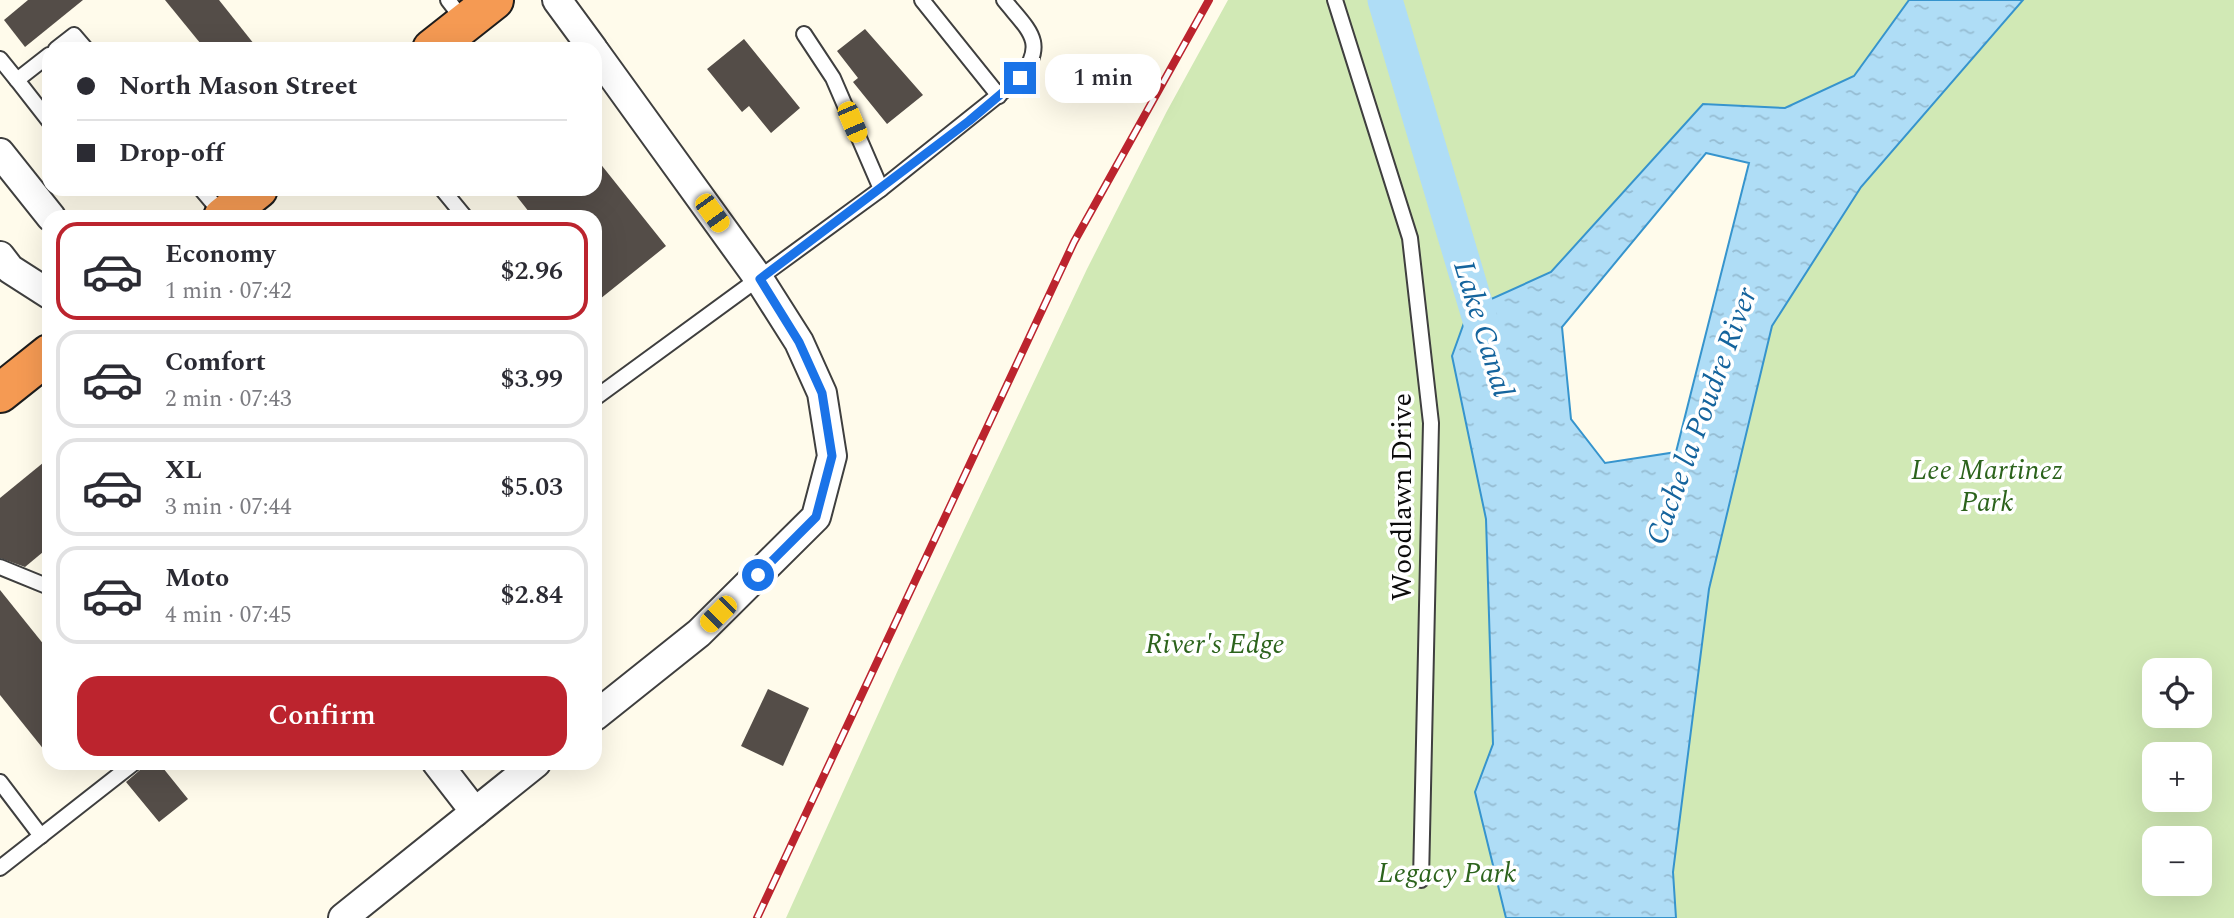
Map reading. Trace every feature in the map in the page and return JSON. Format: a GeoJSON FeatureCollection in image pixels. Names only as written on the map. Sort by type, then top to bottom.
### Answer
{"type":"FeatureCollection","features":[{"type":"Feature","properties":{"kind":"highway"},"geometry":{"type":"LineString","coordinates":[[438,42],[469,7]]}},
{"type":"Feature","properties":{"kind":"highway"},"geometry":{"type":"LineString","coordinates":[[232,210],[249,196]]}},
{"type":"Feature","properties":{"kind":"highway"},"geometry":{"type":"LineString","coordinates":[[0,393],[42,360]]}},
{"type":"Feature","properties":{"kind":"street"},"geometry":{"type":"LineString","coordinates":[[557,0],[587,42]]}},
{"type":"Feature","properties":{"kind":"street"},"geometry":{"type":"LineString","coordinates":[[602,63],[760,279],[799,342],[822,393],[832,456],[816,517],[699,633],[602,710]]}},
{"type":"Feature","properties":{"kind":"street"},"geometry":{"type":"LineString","coordinates":[[0,153],[45,210]]}},
{"type":"Feature","properties":{"kind":"street"},"geometry":{"type":"LineString","coordinates":[[0,256],[10,269],[42,290]]}},
{"type":"Feature","properties":{"kind":"street"},"geometry":{"type":"LineString","coordinates":[[442,770],[475,812]]}},
{"type":"Feature","properties":{"kind":"street"},"geometry":{"type":"LineString","coordinates":[[343,918],[527,770]]}},
{"type":"Feature","properties":{"kind":"lane"},"geometry":{"type":"LineString","coordinates":[[922,0],[999,96]]}},
{"type":"Feature","properties":{"kind":"lane"},"geometry":{"type":"LineString","coordinates":[[602,393],[881,189],[1020,78],[1035,53],[1033,36],[1004,0]]}},
{"type":"Feature","properties":{"kind":"lane","name":"Woodlawn Drive"},"geometry":{"type":"LineString","coordinates":[[1335,0],[1410,239],[1431,423],[1421,880]]}},
{"type":"Feature","properties":{"kind":"lane"},"geometry":{"type":"LineString","coordinates":[[804,34],[833,78],[881,189]]}},
{"type":"Feature","properties":{"kind":"lane"},"geometry":{"type":"LineString","coordinates":[[65,42],[74,35],[80,42]]}},
{"type":"Feature","properties":{"kind":"lane"},"geometry":{"type":"LineString","coordinates":[[0,59],[42,112]]}},
{"type":"Feature","properties":{"kind":"lane"},"geometry":{"type":"LineString","coordinates":[[17,80],[42,60]]}},
{"type":"Feature","properties":{"kind":"lane"},"geometry":{"type":"LineString","coordinates":[[206,196],[218,210]]}},
{"type":"Feature","properties":{"kind":"lane"},"geometry":{"type":"LineString","coordinates":[[448,196],[459,210]]}},
{"type":"Feature","properties":{"kind":"lane"},"geometry":{"type":"LineString","coordinates":[[0,567],[42,584]]}},
{"type":"Feature","properties":{"kind":"lane"},"geometry":{"type":"LineString","coordinates":[[0,868],[125,770]]}},
{"type":"Feature","properties":{"kind":"lane"},"geometry":{"type":"LineString","coordinates":[[0,782],[41,836]]}},
{"type":"Feature","properties":{"kind":"green space","name":"River's Edge"},"geometry":{"type":"Polygon","coordinates":[[[1228,0],[1909,0],[1854,76],[1785,108],[1703,104],[1551,272],[1469,309],[1452,357],[1486,519],[1493,744],[1475,792],[1506,918],[786,918],[898,670],[1087,269],[1167,111],[1228,0]]]}},
{"type":"Feature","properties":{"kind":"green space","name":"Lee Martinez Park"},"geometry":{"type":"Polygon","coordinates":[[[2023,0],[2234,0],[2234,918],[1676,918],[1673,872],[1709,589],[1772,326],[1861,187],[2023,0]]]}},
{"type":"Feature","properties":{"kind":"water","name":"Cache la Poudre River"},"geometry":{"type":"Polygon","coordinates":[[[1909,0],[2023,0],[1861,187],[1772,326],[1709,589],[1673,872],[1676,918],[1506,918],[1475,792],[1493,744],[1486,519],[1452,356],[1469,309],[1551,272],[1703,104],[1785,108],[1854,76],[1909,0]],[[1706,153],[1562,327],[1571,419],[1605,463],[1676,452],[1749,163],[1706,153]]]}},
{"type":"Feature","properties":{"kind":"building"},"geometry":{"type":"Polygon","coordinates":[[[28,0],[83,0],[25,47],[4,20],[28,0]]]}},
{"type":"Feature","properties":{"kind":"building"},"geometry":{"type":"Polygon","coordinates":[[[165,0],[219,0],[252,42],[199,42],[165,0]]]}},
{"type":"Feature","properties":{"kind":"building"},"geometry":{"type":"Polygon","coordinates":[[[865,29],[923,95],[887,124],[853,82],[858,78],[837,51],[865,29]]]}},
{"type":"Feature","properties":{"kind":"building"},"geometry":{"type":"Polygon","coordinates":[[[744,39],[800,108],[771,133],[749,106],[742,112],[707,69],[744,39]]]}},
{"type":"Feature","properties":{"kind":"building"},"geometry":{"type":"Polygon","coordinates":[[[602,166],[666,246],[602,297],[602,210],[528,210],[516,196],[602,196],[602,166]]]}},
{"type":"Feature","properties":{"kind":"building"},"geometry":{"type":"Polygon","coordinates":[[[42,464],[42,553],[25,567],[0,558],[0,498],[42,464]]]}},
{"type":"Feature","properties":{"kind":"building"},"geometry":{"type":"Polygon","coordinates":[[[0,590],[42,642],[42,747],[0,695],[0,590]]]}},
{"type":"Feature","properties":{"kind":"building"},"geometry":{"type":"Polygon","coordinates":[[[768,689],[809,708],[783,766],[741,746],[768,689]]]}},
{"type":"Feature","properties":{"kind":"building"},"geometry":{"type":"Polygon","coordinates":[[[140,770],[165,770],[188,799],[159,822],[126,782],[140,770]]]}},
{"type":"Feature","properties":{"kind":"waterway","name":"Lake Canal"},"geometry":{"type":"LineString","coordinates":[[1385,0],[1489,350]]}},
{"type":"Feature","properties":{"kind":"railway"},"geometry":{"type":"LineString","coordinates":[[757,918],[1074,242],[1209,0]]}},
{"type":"Feature","properties":{"kind":"route"},"geometry":{"type":"LineString","coordinates":[[758,575],[816,517],[832,456],[822,393],[799,342],[760,279],[969,121],[1020,78]]}},
{"type":"Feature","properties":{"kind":"park label","name":"Legacy Park"},"geometry":{"type":"Point","coordinates":[1447,873]}}]}
